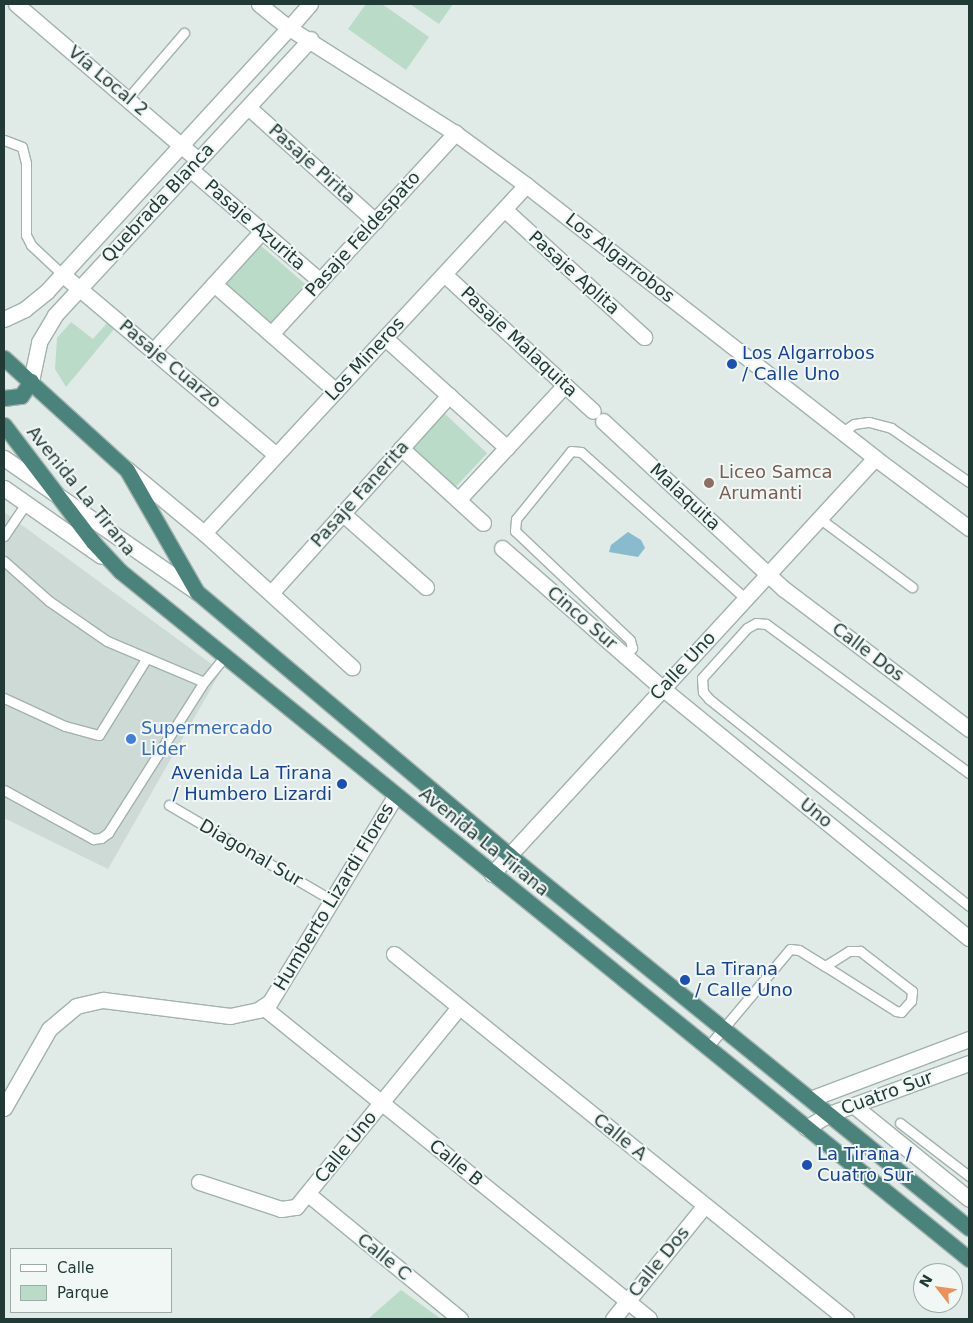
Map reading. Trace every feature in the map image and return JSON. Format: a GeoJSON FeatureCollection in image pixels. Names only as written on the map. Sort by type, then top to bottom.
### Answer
{"type":"FeatureCollection","features":[{"type":"Feature","properties":{"kind":"highway","name":"Avenida La Tirana"},"geometry":{"type":"LineString","coordinates":[[4,358],[128,470],[197,592],[509,855],[969,1228]]}},
{"type":"Feature","properties":{"kind":"highway"},"geometry":{"type":"LineString","coordinates":[[4,398],[21,396],[31,381]]}},
{"type":"Feature","properties":{"kind":"highway","name":"Avenida La Tirana"},"geometry":{"type":"LineString","coordinates":[[4,425],[93,542],[120,571],[969,1259]]}},
{"type":"Feature","properties":{"kind":"street","name":"Vía Local 2"},"geometry":{"type":"LineString","coordinates":[[16,4],[181,144],[194,164]]}},
{"type":"Feature","properties":{"kind":"street","name":"Los Algarrobos"},"geometry":{"type":"LineString","coordinates":[[259,4],[289,28],[311,39],[455,133],[526,185],[875,458],[969,528]]}},
{"type":"Feature","properties":{"kind":"street","name":"Quebrada Blanca"},"geometry":{"type":"LineString","coordinates":[[4,319],[37,301],[310,4]]}},
{"type":"Feature","properties":{"kind":"street","name":"Quebrada Blanca"},"geometry":{"type":"LineString","coordinates":[[31,381],[43,332],[79,288],[311,39]]}},
{"type":"Feature","properties":{"kind":"street","name":"Pasaje Pirita"},"geometry":{"type":"LineString","coordinates":[[248,107],[375,220]]}},
{"type":"Feature","properties":{"kind":"street","name":"Pasaje Feldespato"},"geometry":{"type":"LineString","coordinates":[[271,334],[455,133]]}},
{"type":"Feature","properties":{"kind":"street","name":"Pasaje Azurita"},"geometry":{"type":"LineString","coordinates":[[194,164],[262,230],[320,281]]}},
{"type":"Feature","properties":{"kind":"street","name":"Los Mineros"},"geometry":{"type":"LineString","coordinates":[[204,533],[526,185]]}},
{"type":"Feature","properties":{"kind":"street","name":"Pasaje Aplita"},"geometry":{"type":"LineString","coordinates":[[504,209],[644,337]]}},
{"type":"Feature","properties":{"kind":"street"},"geometry":{"type":"LineString","coordinates":[[154,350],[262,230]]}},
{"type":"Feature","properties":{"kind":"street","name":"Pasaje Cuarzo"},"geometry":{"type":"LineString","coordinates":[[62,274],[276,455]]}},
{"type":"Feature","properties":{"kind":"street","name":"Pasaje Malaquita"},"geometry":{"type":"LineString","coordinates":[[444,274],[598,416]]}},
{"type":"Feature","properties":{"kind":"street"},"geometry":{"type":"LineString","coordinates":[[214,284],[336,391]]}},
{"type":"Feature","properties":{"kind":"street"},"geometry":{"type":"LineString","coordinates":[[385,338],[507,448]]}},
{"type":"Feature","properties":{"kind":"street"},"geometry":{"type":"LineString","coordinates":[[458,500],[565,385]]}},
{"type":"Feature","properties":{"kind":"street","name":"Pasaje Fanerita"},"geometry":{"type":"LineString","coordinates":[[271,593],[449,395]]}},
{"type":"Feature","properties":{"kind":"street","name":"Malaquita"},"geometry":{"type":"LineString","coordinates":[[598,416],[768,573]]}},
{"type":"Feature","properties":{"kind":"street"},"geometry":{"type":"LineString","coordinates":[[401,448],[484,523]]}},
{"type":"Feature","properties":{"kind":"street"},"geometry":{"type":"LineString","coordinates":[[4,458],[197,592]]}},
{"type":"Feature","properties":{"kind":"street","name":"Calle Uno"},"geometry":{"type":"LineString","coordinates":[[492,874],[875,458]]}},
{"type":"Feature","properties":{"kind":"street","name":"Avenida La Tirana"},"geometry":{"type":"LineString","coordinates":[[128,470],[204,533],[352,667]]}},
{"type":"Feature","properties":{"kind":"street"},"geometry":{"type":"LineString","coordinates":[[4,488],[27,502],[120,571]]}},
{"type":"Feature","properties":{"kind":"street"},"geometry":{"type":"LineString","coordinates":[[342,513],[426,586]]}},
{"type":"Feature","properties":{"kind":"street","name":"Cinco Sur"},"geometry":{"type":"LineString","coordinates":[[502,548],[662,688]]}},
{"type":"Feature","properties":{"kind":"street","name":"Calle Dos"},"geometry":{"type":"LineString","coordinates":[[768,573],[969,729]]}},
{"type":"Feature","properties":{"kind":"street","name":"Uno"},"geometry":{"type":"LineString","coordinates":[[662,688],[969,938]]}},
{"type":"Feature","properties":{"kind":"street","name":"Humberto Lizardi Flores"},"geometry":{"type":"LineString","coordinates":[[4,1108],[49,1028],[76,1006],[103,1000],[230,1016],[262,1008],[282,986],[396,795]]}},
{"type":"Feature","properties":{"kind":"street","name":"Calle A"},"geometry":{"type":"LineString","coordinates":[[394,954],[846,1319]]}},
{"type":"Feature","properties":{"kind":"street","name":"Calle Uno"},"geometry":{"type":"LineString","coordinates":[[198,1182],[286,1210],[296,1208],[459,1007]]}},
{"type":"Feature","properties":{"kind":"street","name":"Calle B"},"geometry":{"type":"LineString","coordinates":[[262,1008],[649,1319]]}},
{"type":"Feature","properties":{"kind":"street","name":"Cuatro Sur"},"geometry":{"type":"LineString","coordinates":[[810,1099],[969,1038]]}},
{"type":"Feature","properties":{"kind":"street","name":"Cuatro Sur"},"geometry":{"type":"LineString","coordinates":[[806,1128],[829,1114],[969,1063]]}},
{"type":"Feature","properties":{"kind":"street"},"geometry":{"type":"LineString","coordinates":[[853,1105],[969,1199]]}},
{"type":"Feature","properties":{"kind":"street","name":"Calle C"},"geometry":{"type":"LineString","coordinates":[[308,1194],[460,1319]]}},
{"type":"Feature","properties":{"kind":"street","name":"Calle Dos"},"geometry":{"type":"LineString","coordinates":[[612,1319],[705,1205]]}},
{"type":"Feature","properties":{"kind":"lane"},"geometry":{"type":"LineString","coordinates":[[128,98],[184,32]]}},
{"type":"Feature","properties":{"kind":"lane"},"geometry":{"type":"LineString","coordinates":[[4,140],[22,147],[26,163],[26,235],[31,245],[62,274]]}},
{"type":"Feature","properties":{"kind":"lane"},"geometry":{"type":"LineString","coordinates":[[842,432],[854,424],[869,422],[891,428],[969,482]]}},
{"type":"Feature","properties":{"kind":"lane"},"geometry":{"type":"LineString","coordinates":[[625,656],[632,648],[630,640],[515,530],[516,519],[571,451],[582,452],[745,598]]}},
{"type":"Feature","properties":{"kind":"lane"},"geometry":{"type":"LineString","coordinates":[[4,536],[27,502]]}},
{"type":"Feature","properties":{"kind":"lane"},"geometry":{"type":"LineString","coordinates":[[819,518],[912,587]]}},
{"type":"Feature","properties":{"kind":"lane"},"geometry":{"type":"LineString","coordinates":[[4,561],[73,620],[107,641],[204,682]]}},
{"type":"Feature","properties":{"kind":"lane"},"geometry":{"type":"LineString","coordinates":[[969,773],[766,624],[756,623],[747,628],[702,678],[705,696],[969,906]]}},
{"type":"Feature","properties":{"kind":"lane"},"geometry":{"type":"LineString","coordinates":[[4,790],[93,839],[101,838],[108,834],[204,682],[225,656]]}},
{"type":"Feature","properties":{"kind":"lane"},"geometry":{"type":"LineString","coordinates":[[4,698],[65,726],[99,735],[146,659]]}},
{"type":"Feature","properties":{"kind":"lane","name":"Diagonal Sur"},"geometry":{"type":"LineString","coordinates":[[169,805],[333,901]]}},
{"type":"Feature","properties":{"kind":"lane"},"geometry":{"type":"LineString","coordinates":[[707,1048],[788,950],[799,950],[896,1012],[905,1009],[912,1001],[912,991],[860,951],[849,950],[825,966]]}},
{"type":"Feature","properties":{"kind":"lane"},"geometry":{"type":"LineString","coordinates":[[900,1123],[969,1176]]}},
{"type":"Feature","properties":{"kind":"shaded area"},"geometry":{"type":"Polygon","coordinates":[[[4,512],[221,671],[108,869],[4,818],[4,512]]]}},
{"type":"Feature","properties":{"kind":"green space"},"geometry":{"type":"Polygon","coordinates":[[[366,4],[382,4],[429,37],[406,70],[348,29],[366,4]]]}},
{"type":"Feature","properties":{"kind":"green space"},"geometry":{"type":"Polygon","coordinates":[[[410,4],[453,4],[439,24],[410,4]]]}},
{"type":"Feature","properties":{"kind":"green space"},"geometry":{"type":"Polygon","coordinates":[[[259,244],[305,284],[271,323],[225,283],[259,244]]]}},
{"type":"Feature","properties":{"kind":"green space"},"geometry":{"type":"Polygon","coordinates":[[[71,322],[93,339],[108,322],[115,328],[66,387],[55,369],[57,338],[71,322]]]}},
{"type":"Feature","properties":{"kind":"green space"},"geometry":{"type":"Polygon","coordinates":[[[444,413],[487,453],[455,488],[412,447],[444,413]]]}},
{"type":"Feature","properties":{"kind":"green space"},"geometry":{"type":"Polygon","coordinates":[[[401,1290],[441,1319],[368,1319],[401,1290]]]}},
{"type":"Feature","properties":{"kind":"water"},"geometry":{"type":"Polygon","coordinates":[[[628,532],[641,540],[645,548],[638,557],[609,552],[611,545],[628,532]]]}},
{"type":"Feature","properties":{"kind":"place","name":"Los Algarrobos / Calle Uno"},"geometry":{"type":"Point","coordinates":[732,364]}},
{"type":"Feature","properties":{"kind":"place","name":"Liceo Samca Arumanti"},"geometry":{"type":"Point","coordinates":[709,483]}},
{"type":"Feature","properties":{"kind":"place","name":"Supermercado Lider"},"geometry":{"type":"Point","coordinates":[131,739]}},
{"type":"Feature","properties":{"kind":"place","name":"Avenida La Tirana / Humbero Lizardi"},"geometry":{"type":"Point","coordinates":[342,784]}},
{"type":"Feature","properties":{"kind":"place","name":"La Tirana / Calle Uno"},"geometry":{"type":"Point","coordinates":[685,980]}},
{"type":"Feature","properties":{"kind":"place","name":"La Tirana / Cuatro Sur"},"geometry":{"type":"Point","coordinates":[807,1165]}}]}
